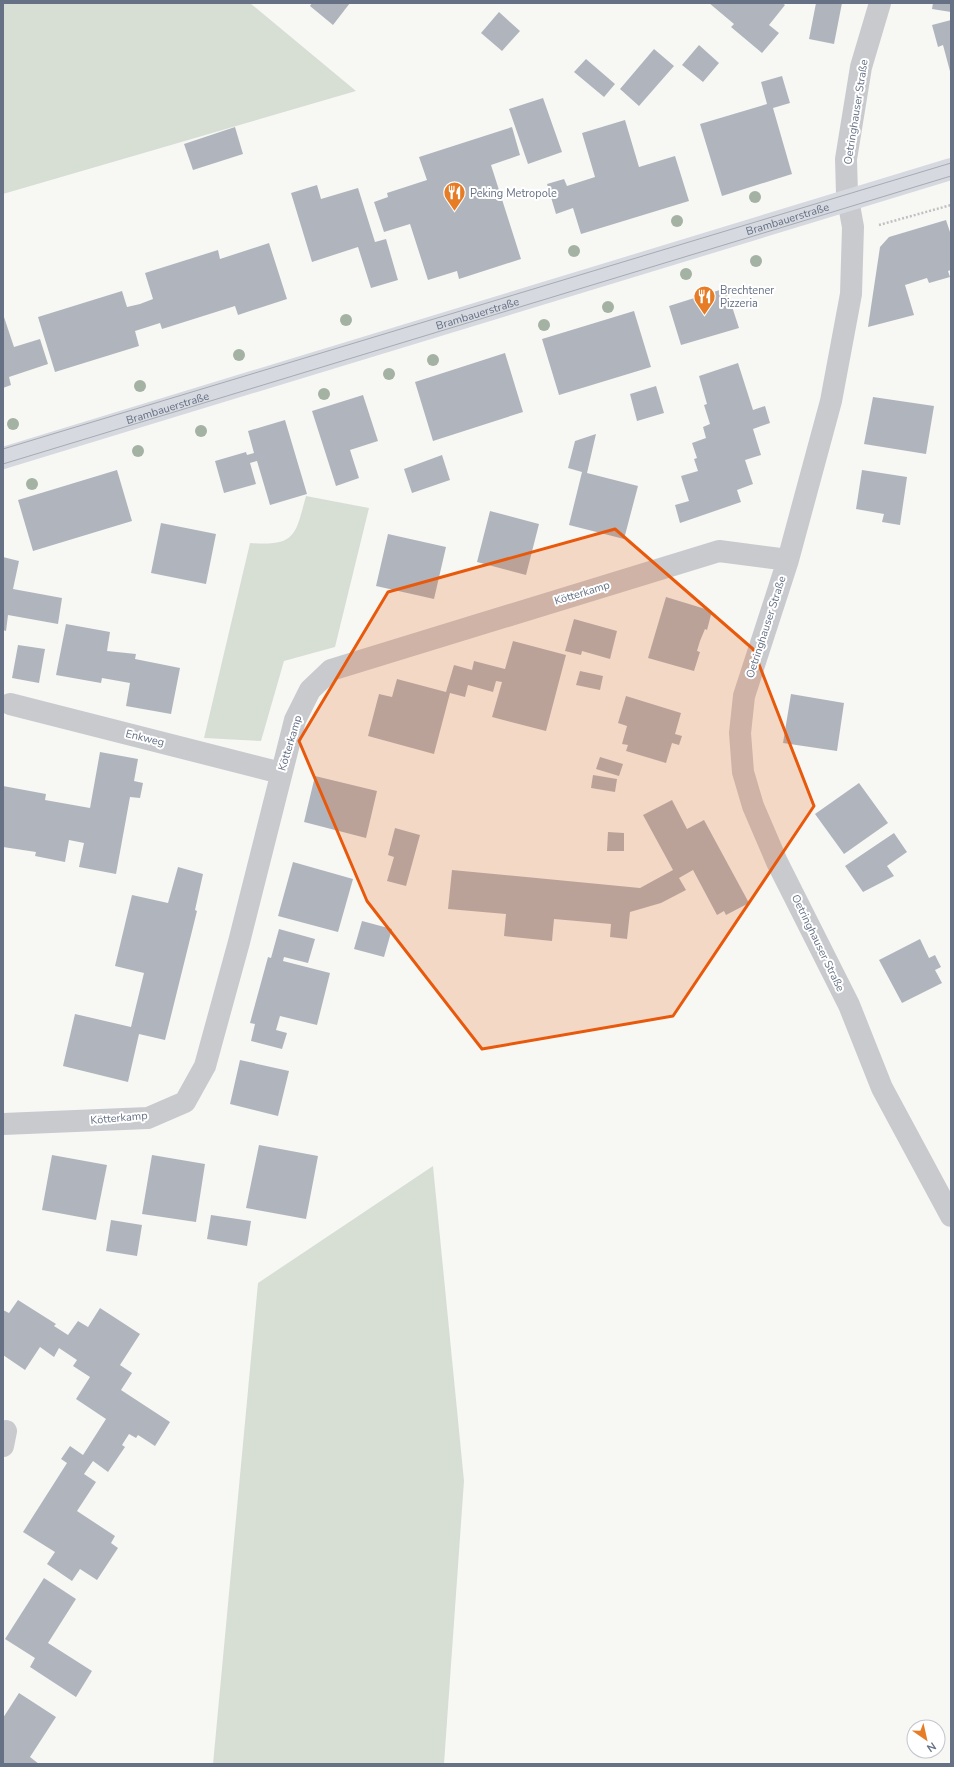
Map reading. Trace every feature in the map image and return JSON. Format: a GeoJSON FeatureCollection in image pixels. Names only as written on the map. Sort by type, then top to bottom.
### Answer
{"type":"FeatureCollection","features":[{"type":"Feature","properties":{"kind":"main road","name":"Brambauerstraße"},"geometry":{"type":"LineString","coordinates":[[3,458],[951,169]]}},
{"type":"Feature","properties":{"kind":"street","name":"Oetringhauser Straße"},"geometry":{"type":"LineString","coordinates":[[880,3],[861,67],[846,159],[849,201],[853,227],[850,294],[831,401],[788,560],[744,696],[740,733],[743,772],[753,806],[759,820],[781,869],[848,1005],[882,1088],[951,1216]]}},
{"type":"Feature","properties":{"kind":"street","name":"Kötterkamp"},"geometry":{"type":"LineString","coordinates":[[3,1124],[148,1118],[185,1102],[205,1066],[239,942],[295,720],[310,690],[331,670],[719,551],[788,560]]}},
{"type":"Feature","properties":{"kind":"street","name":"Enkweg"},"geometry":{"type":"LineString","coordinates":[[10,704],[281,773]]}},
{"type":"Feature","properties":{"kind":"highlighted area"},"geometry":{"type":"Polygon","coordinates":[[[615,529],[753,649],[814,806],[673,1016],[482,1049],[367,901],[299,741],[388,592],[615,529]]]}},
{"type":"Feature","properties":{"kind":"shaded area"},"geometry":{"type":"Polygon","coordinates":[[[3,3],[250,3],[356,91],[3,194],[3,3]]]}},
{"type":"Feature","properties":{"kind":"shaded area"},"geometry":{"type":"Polygon","coordinates":[[[306,496],[369,508],[335,647],[284,661],[261,741],[204,738],[250,543],[276,543],[291,536],[299,521],[306,496]]]}},
{"type":"Feature","properties":{"kind":"shaded area"},"geometry":{"type":"Polygon","coordinates":[[[433,1166],[464,1481],[444,1764],[213,1764],[258,1283],[433,1166]]]}},
{"type":"Feature","properties":{"kind":"building"},"geometry":{"type":"Polygon","coordinates":[[[312,3],[350,3],[333,25],[310,6],[312,3]]]}},
{"type":"Feature","properties":{"kind":"building"},"geometry":{"type":"Polygon","coordinates":[[[709,3],[782,3],[785,5],[769,25],[779,33],[762,53],[731,27],[734,24],[709,3]]]}},
{"type":"Feature","properties":{"kind":"building"},"geometry":{"type":"Polygon","coordinates":[[[816,3],[842,3],[834,44],[809,39],[816,3]]]}},
{"type":"Feature","properties":{"kind":"building"},"geometry":{"type":"Polygon","coordinates":[[[933,3],[951,3],[951,12],[932,9],[933,3]]]}},
{"type":"Feature","properties":{"kind":"building"},"geometry":{"type":"Polygon","coordinates":[[[499,12],[520,31],[502,51],[481,33],[499,12]]]}},
{"type":"Feature","properties":{"kind":"building"},"geometry":{"type":"Polygon","coordinates":[[[951,20],[951,75],[943,45],[938,47],[932,25],[951,20]]]}},
{"type":"Feature","properties":{"kind":"building"},"geometry":{"type":"Polygon","coordinates":[[[699,45],[719,63],[703,82],[682,65],[699,45]]]}},
{"type":"Feature","properties":{"kind":"building"},"geometry":{"type":"Polygon","coordinates":[[[654,49],[674,66],[639,106],[620,89],[654,49]]]}},
{"type":"Feature","properties":{"kind":"building"},"geometry":{"type":"Polygon","coordinates":[[[586,59],[615,84],[604,97],[574,72],[586,59]]]}},
{"type":"Feature","properties":{"kind":"building"},"geometry":{"type":"Polygon","coordinates":[[[782,76],[790,103],[773,108],[792,174],[722,196],[700,124],[767,104],[761,82],[782,76]]]}},
{"type":"Feature","properties":{"kind":"building"},"geometry":{"type":"Polygon","coordinates":[[[543,98],[562,152],[528,164],[509,109],[543,98]]]}},
{"type":"Feature","properties":{"kind":"building"},"geometry":{"type":"Polygon","coordinates":[[[625,120],[639,167],[675,156],[689,201],[581,234],[573,208],[556,214],[547,184],[564,179],[567,186],[595,177],[582,133],[625,120]]]}},
{"type":"Feature","properties":{"kind":"building"},"geometry":{"type":"Polygon","coordinates":[[[235,127],[243,154],[193,170],[184,144],[235,127]]]}},
{"type":"Feature","properties":{"kind":"building"},"geometry":{"type":"Polygon","coordinates":[[[512,127],[520,155],[491,165],[521,259],[459,279],[457,271],[428,280],[410,224],[384,232],[374,202],[388,197],[387,193],[427,180],[419,157],[512,127]]]}},
{"type":"Feature","properties":{"kind":"building"},"geometry":{"type":"Polygon","coordinates":[[[317,185],[321,199],[358,188],[375,242],[386,239],[398,280],[371,288],[358,247],[312,262],[291,193],[317,185]]]}},
{"type":"Feature","properties":{"kind":"building"},"geometry":{"type":"Polygon","coordinates":[[[946,220],[951,235],[951,270],[948,271],[950,277],[929,283],[927,278],[905,285],[914,315],[868,327],[880,247],[889,237],[946,220]]]}},
{"type":"Feature","properties":{"kind":"building"},"geometry":{"type":"Polygon","coordinates":[[[269,243],[287,299],[238,315],[235,306],[162,329],[160,323],[135,331],[139,346],[55,372],[38,317],[122,291],[127,307],[140,304],[153,299],[145,273],[218,250],[220,259],[269,243]]]}},
{"type":"Feature","properties":{"kind":"building"},"geometry":{"type":"Polygon","coordinates":[[[726,288],[739,328],[681,345],[669,306],[726,288]]]}},
{"type":"Feature","properties":{"kind":"building"},"geometry":{"type":"Polygon","coordinates":[[[634,311],[651,367],[559,395],[542,339],[634,311]]]}},
{"type":"Feature","properties":{"kind":"building"},"geometry":{"type":"Polygon","coordinates":[[[3,314],[14,347],[40,339],[48,364],[9,377],[11,385],[3,388],[3,314]]]}},
{"type":"Feature","properties":{"kind":"building"},"geometry":{"type":"Polygon","coordinates":[[[505,353],[523,412],[433,441],[415,382],[505,353]]]}},
{"type":"Feature","properties":{"kind":"building"},"geometry":{"type":"Polygon","coordinates":[[[738,363],[753,410],[765,406],[770,423],[753,429],[761,455],[745,460],[753,484],[737,490],[741,502],[680,523],[675,505],[689,501],[681,476],[698,471],[694,459],[697,458],[692,443],[706,438],[703,427],[710,424],[704,405],[707,404],[699,376],[738,363]]]}},
{"type":"Feature","properties":{"kind":"building"},"geometry":{"type":"Polygon","coordinates":[[[656,386],[664,413],[637,421],[630,394],[656,386]]]}},
{"type":"Feature","properties":{"kind":"building"},"geometry":{"type":"Polygon","coordinates":[[[363,395],[378,441],[350,450],[359,478],[336,486],[312,411],[363,395]]]}},
{"type":"Feature","properties":{"kind":"building"},"geometry":{"type":"Polygon","coordinates":[[[873,397],[934,406],[926,454],[864,444],[873,397]]]}},
{"type":"Feature","properties":{"kind":"building"},"geometry":{"type":"Polygon","coordinates":[[[285,420],[307,494],[270,505],[257,461],[250,463],[256,484],[224,493],[215,461],[246,452],[247,455],[254,453],[248,431],[285,420]]]}},
{"type":"Feature","properties":{"kind":"building"},"geometry":{"type":"Polygon","coordinates":[[[596,434],[587,473],[638,486],[624,539],[569,525],[582,472],[568,468],[575,441],[596,434]]]}},
{"type":"Feature","properties":{"kind":"building"},"geometry":{"type":"Polygon","coordinates":[[[442,455],[450,480],[412,493],[404,469],[442,455]]]}},
{"type":"Feature","properties":{"kind":"building"},"geometry":{"type":"Polygon","coordinates":[[[117,470],[132,521],[33,551],[18,500],[117,470]]]}},
{"type":"Feature","properties":{"kind":"building"},"geometry":{"type":"Polygon","coordinates":[[[862,470],[907,477],[900,525],[882,522],[884,514],[856,509],[862,470]]]}},
{"type":"Feature","properties":{"kind":"building"},"geometry":{"type":"Polygon","coordinates":[[[490,511],[539,524],[526,575],[477,562],[490,511]]]}},
{"type":"Feature","properties":{"kind":"building"},"geometry":{"type":"Polygon","coordinates":[[[161,523],[216,534],[206,584],[151,573],[161,523]]]}},
{"type":"Feature","properties":{"kind":"building"},"geometry":{"type":"Polygon","coordinates":[[[388,534],[446,547],[434,599],[376,586],[388,534]]]}},
{"type":"Feature","properties":{"kind":"building"},"geometry":{"type":"Polygon","coordinates":[[[3,557],[19,561],[13,589],[62,598],[58,624],[8,615],[6,631],[3,630],[3,557]]]}},
{"type":"Feature","properties":{"kind":"building"},"geometry":{"type":"Polygon","coordinates":[[[666,597],[712,611],[707,630],[705,629],[697,651],[700,652],[694,671],[648,658],[666,597]]]}},
{"type":"Feature","properties":{"kind":"building"},"geometry":{"type":"Polygon","coordinates":[[[574,619],[617,631],[610,659],[582,651],[581,655],[565,651],[574,619]]]}},
{"type":"Feature","properties":{"kind":"building"},"geometry":{"type":"Polygon","coordinates":[[[66,624],[110,632],[107,651],[136,654],[135,659],[180,668],[171,714],[126,706],[130,683],[102,678],[101,683],[56,675],[66,624]]]}},
{"type":"Feature","properties":{"kind":"building"},"geometry":{"type":"Polygon","coordinates":[[[513,641],[566,655],[546,731],[492,717],[502,682],[496,681],[493,692],[468,685],[465,697],[450,693],[434,754],[368,736],[379,694],[392,697],[397,679],[446,692],[454,665],[472,670],[474,661],[505,669],[513,641]]]}},
{"type":"Feature","properties":{"kind":"building"},"geometry":{"type":"Polygon","coordinates":[[[18,645],[45,649],[39,683],[12,678],[18,645]]]}},
{"type":"Feature","properties":{"kind":"building"},"geometry":{"type":"Polygon","coordinates":[[[580,671],[603,676],[600,690],[576,685],[580,671]]]}},
{"type":"Feature","properties":{"kind":"building"},"geometry":{"type":"Polygon","coordinates":[[[791,694],[844,703],[837,751],[783,743],[791,694]]]}},
{"type":"Feature","properties":{"kind":"building"},"geometry":{"type":"Polygon","coordinates":[[[626,696],[681,713],[675,734],[682,736],[679,745],[672,743],[666,763],[626,751],[628,745],[622,744],[627,726],[618,723],[626,696]]]}},
{"type":"Feature","properties":{"kind":"building"},"geometry":{"type":"Polygon","coordinates":[[[100,752],[138,759],[134,781],[143,783],[140,798],[130,797],[116,874],[79,867],[84,843],[69,840],[65,862],[35,856],[36,852],[3,847],[3,786],[46,794],[45,800],[90,808],[100,752]]]}},
{"type":"Feature","properties":{"kind":"building"},"geometry":{"type":"Polygon","coordinates":[[[600,757],[623,764],[619,776],[596,769],[600,757]]]}},
{"type":"Feature","properties":{"kind":"building"},"geometry":{"type":"Polygon","coordinates":[[[593,775],[617,779],[615,792],[591,788],[593,775]]]}},
{"type":"Feature","properties":{"kind":"building"},"geometry":{"type":"Polygon","coordinates":[[[315,776],[377,791],[366,838],[304,822],[315,776]]]}},
{"type":"Feature","properties":{"kind":"building"},"geometry":{"type":"Polygon","coordinates":[[[859,783],[888,823],[844,854],[815,814],[859,783]]]}},
{"type":"Feature","properties":{"kind":"building"},"geometry":{"type":"Polygon","coordinates":[[[672,800],[687,829],[704,820],[749,903],[726,915],[724,911],[717,915],[693,870],[679,878],[686,890],[661,903],[630,912],[627,939],[610,937],[611,924],[554,919],[552,941],[504,936],[506,914],[448,909],[452,870],[640,888],[673,870],[643,815],[672,800]]]}},
{"type":"Feature","properties":{"kind":"building"},"geometry":{"type":"Polygon","coordinates":[[[395,828],[420,835],[406,886],[387,881],[394,857],[388,855],[395,828]]]}},
{"type":"Feature","properties":{"kind":"building"},"geometry":{"type":"Polygon","coordinates":[[[608,832],[624,833],[624,851],[607,851],[608,832]]]}},
{"type":"Feature","properties":{"kind":"building"},"geometry":{"type":"Polygon","coordinates":[[[894,833],[907,852],[887,866],[894,876],[863,892],[845,866],[894,833]]]}},
{"type":"Feature","properties":{"kind":"building"},"geometry":{"type":"Polygon","coordinates":[[[293,862],[353,879],[338,932],[278,916],[293,862]]]}},
{"type":"Feature","properties":{"kind":"building"},"geometry":{"type":"Polygon","coordinates":[[[178,867],[203,874],[195,910],[197,911],[165,1040],[139,1034],[128,1082],[63,1066],[75,1014],[131,1027],[144,973],[115,966],[132,895],[168,903],[178,867]]]}},
{"type":"Feature","properties":{"kind":"building"},"geometry":{"type":"Polygon","coordinates":[[[362,921],[392,929],[384,957],[354,949],[362,921]]]}},
{"type":"Feature","properties":{"kind":"building"},"geometry":{"type":"Polygon","coordinates":[[[279,929],[315,939],[308,963],[284,957],[283,961],[330,973],[317,1025],[280,1016],[276,1030],[287,1033],[282,1049],[251,1041],[255,1024],[250,1023],[268,957],[271,958],[279,929]]]}},
{"type":"Feature","properties":{"kind":"building"},"geometry":{"type":"Polygon","coordinates":[[[920,939],[929,958],[935,955],[941,967],[935,970],[942,983],[902,1003],[879,960],[920,939]]]}},
{"type":"Feature","properties":{"kind":"building"},"geometry":{"type":"Polygon","coordinates":[[[240,1060],[289,1071],[278,1116],[230,1104],[240,1060]]]}},
{"type":"Feature","properties":{"kind":"building"},"geometry":{"type":"Polygon","coordinates":[[[259,1145],[318,1156],[306,1219],[246,1208],[259,1145]]]}},
{"type":"Feature","properties":{"kind":"building"},"geometry":{"type":"Polygon","coordinates":[[[52,1155],[107,1165],[96,1220],[42,1210],[52,1155]]]}},
{"type":"Feature","properties":{"kind":"building"},"geometry":{"type":"Polygon","coordinates":[[[152,1155],[205,1164],[196,1222],[142,1214],[152,1155]]]}},
{"type":"Feature","properties":{"kind":"building"},"geometry":{"type":"Polygon","coordinates":[[[211,1215],[251,1221],[247,1246],[207,1239],[211,1215]]]}},
{"type":"Feature","properties":{"kind":"building"},"geometry":{"type":"Polygon","coordinates":[[[111,1220],[142,1225],[137,1256],[106,1251],[111,1220]]]}},
{"type":"Feature","properties":{"kind":"building"},"geometry":{"type":"Polygon","coordinates":[[[18,1300],[56,1324],[54,1326],[68,1335],[78,1321],[88,1327],[100,1308],[140,1334],[120,1365],[132,1373],[121,1390],[170,1422],[155,1446],[138,1435],[136,1438],[129,1434],[122,1445],[125,1447],[108,1472],[93,1461],[84,1474],[96,1482],[77,1511],[115,1536],[111,1543],[118,1548],[97,1580],[80,1569],[72,1581],[47,1564],[55,1552],[23,1532],[67,1463],[61,1459],[70,1446],[83,1455],[106,1419],[76,1399],[90,1377],[73,1366],[77,1360],[59,1348],[54,1357],[40,1347],[25,1370],[3,1355],[3,1310],[9,1313],[18,1300]]]}},
{"type":"Feature","properties":{"kind":"building"},"geometry":{"type":"Polygon","coordinates":[[[44,1578],[76,1599],[48,1643],[92,1671],[76,1697],[30,1667],[35,1658],[5,1639],[44,1578]]]}},
{"type":"Feature","properties":{"kind":"building"},"geometry":{"type":"Polygon","coordinates":[[[19,1693],[56,1717],[30,1757],[39,1764],[3,1764],[3,1718],[19,1693]]]}},
{"type":"Feature","properties":{"kind":"tram line"},"geometry":{"type":"LineString","coordinates":[[3,449],[951,163]]}},
{"type":"Feature","properties":{"kind":"tram line"},"geometry":{"type":"LineString","coordinates":[[3,464],[951,176]]}},
{"type":"Feature","properties":{"kind":"place","name":"Peking Metropole"},"geometry":{"type":"Point","coordinates":[454,212]}},
{"type":"Feature","properties":{"kind":"place","name":"Brechtener Pizzeria"},"geometry":{"type":"Point","coordinates":[704,316]}}]}
